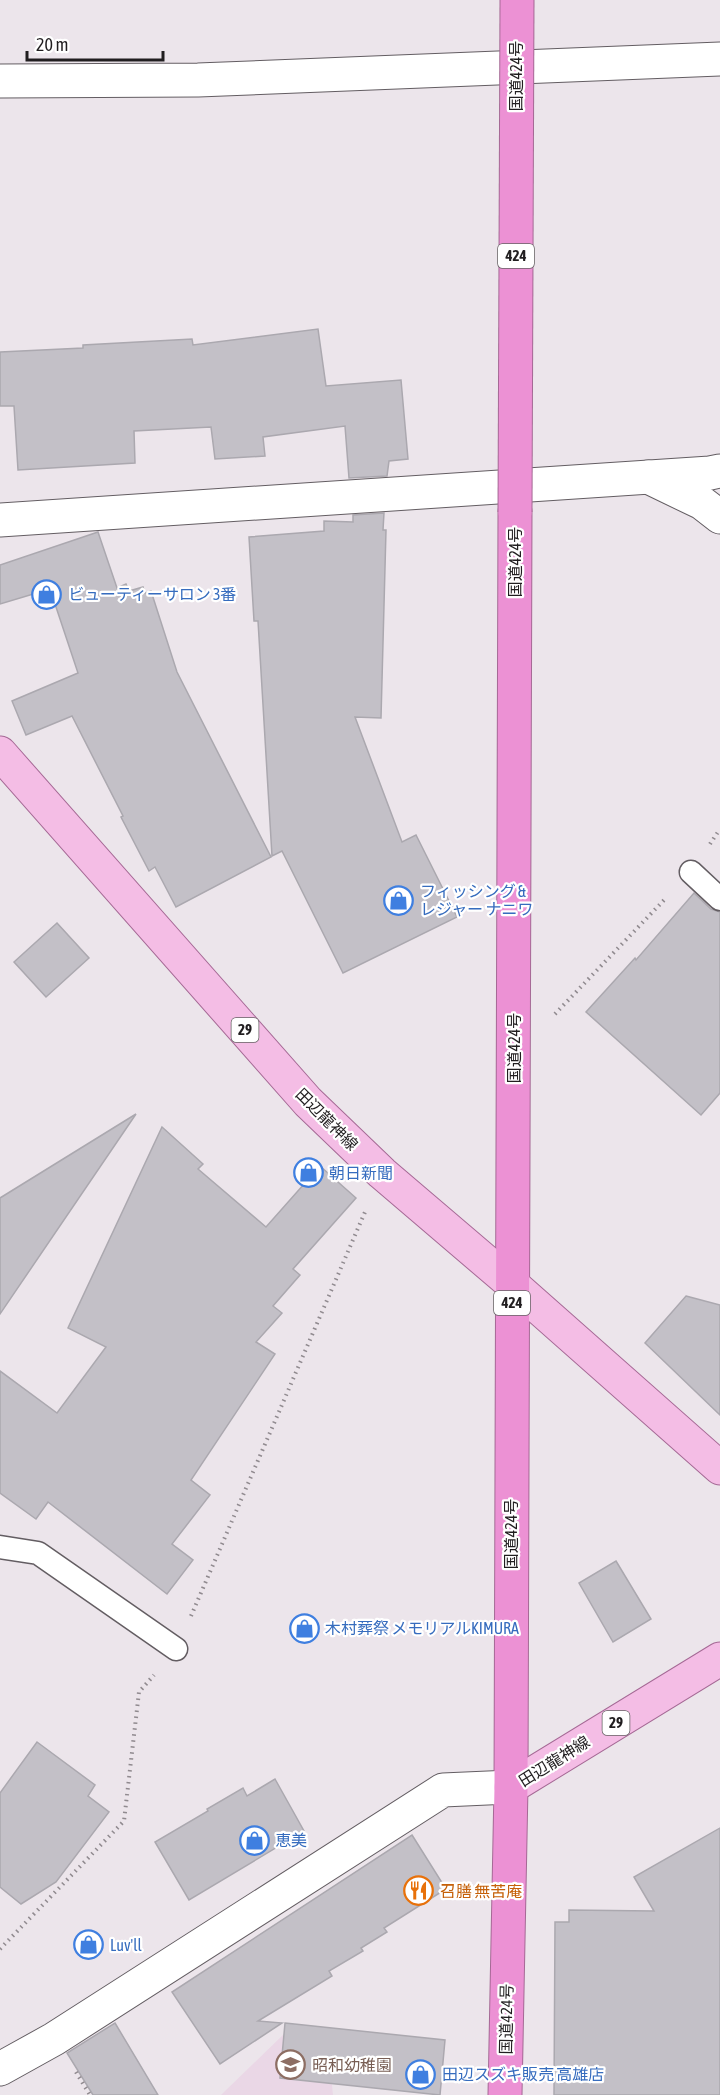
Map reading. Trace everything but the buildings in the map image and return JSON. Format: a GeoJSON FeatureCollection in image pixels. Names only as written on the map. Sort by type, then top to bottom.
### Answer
{"type":"FeatureCollection","features":[{"type":"Feature","properties":{"kind":"highway","name":"国道424号"},"geometry":{"type":"LineString","coordinates":[[505,2095],[511,1787],[517,0]]}},
{"type":"Feature","properties":{"kind":"main road","name":"田辺龍神線"},"geometry":{"type":"LineString","coordinates":[[0,753],[308,1102],[382,1173],[512,1284],[720,1468]]}},
{"type":"Feature","properties":{"kind":"main road","name":"田辺龍神線"},"geometry":{"type":"LineString","coordinates":[[511,1787],[720,1659]]}},
{"type":"Feature","properties":{"kind":"street"},"geometry":{"type":"LineString","coordinates":[[0,81],[198,80],[720,59]]}},
{"type":"Feature","properties":{"kind":"street"},"geometry":{"type":"LineString","coordinates":[[0,520],[720,471]]}},
{"type":"Feature","properties":{"kind":"street"},"geometry":{"type":"LineString","coordinates":[[648,477],[702,503],[720,517]]}},
{"type":"Feature","properties":{"kind":"street"},"geometry":{"type":"LineString","coordinates":[[0,2069],[54,2039],[443,1790],[511,1787]]}},
{"type":"Feature","properties":{"kind":"lane"},"geometry":{"type":"LineString","coordinates":[[691,872],[720,899]]}},
{"type":"Feature","properties":{"kind":"lane"},"geometry":{"type":"LineString","coordinates":[[0,1548],[38,1553],[176,1649]]}},
{"type":"Feature","properties":{"kind":"path"},"geometry":{"type":"LineString","coordinates":[[514,1056],[691,872],[720,829]]}},
{"type":"Feature","properties":{"kind":"path"},"geometry":{"type":"LineString","coordinates":[[0,1949],[124,1821],[139,1692],[176,1649],[382,1173]]}},
{"type":"Feature","properties":{"kind":"shaded area","name":"昭和幼稚園"},"geometry":{"type":"Polygon","coordinates":[[[284,2034],[327,2036],[333,2095],[221,2095],[284,2034]]]}},
{"type":"Feature","properties":{"kind":"place","name":"ビューティーサロン 3番"},"geometry":{"type":"Point","coordinates":[47,594]}},
{"type":"Feature","properties":{"kind":"place","name":"フィッシング & レジャー ナニワ"},"geometry":{"type":"Point","coordinates":[399,900]}},
{"type":"Feature","properties":{"kind":"place","name":"朝日新聞"},"geometry":{"type":"Point","coordinates":[308,1173]}},
{"type":"Feature","properties":{"kind":"place","name":"木村葬祭 メモリアルKIMURA"},"geometry":{"type":"Point","coordinates":[304,1628]}},
{"type":"Feature","properties":{"kind":"place","name":"恵美"},"geometry":{"type":"Point","coordinates":[254,1840]}},
{"type":"Feature","properties":{"kind":"place","name":"召膳 無苦庵"},"geometry":{"type":"Point","coordinates":[419,1891]}},
{"type":"Feature","properties":{"kind":"place","name":"Luv'll"},"geometry":{"type":"Point","coordinates":[89,1945]}},
{"type":"Feature","properties":{"kind":"place","name":"昭和幼稚園"},"geometry":{"type":"Point","coordinates":[291,2065]}},
{"type":"Feature","properties":{"kind":"place","name":"田辺スズキ販売 高雄店"},"geometry":{"type":"Point","coordinates":[421,2074]}}]}
